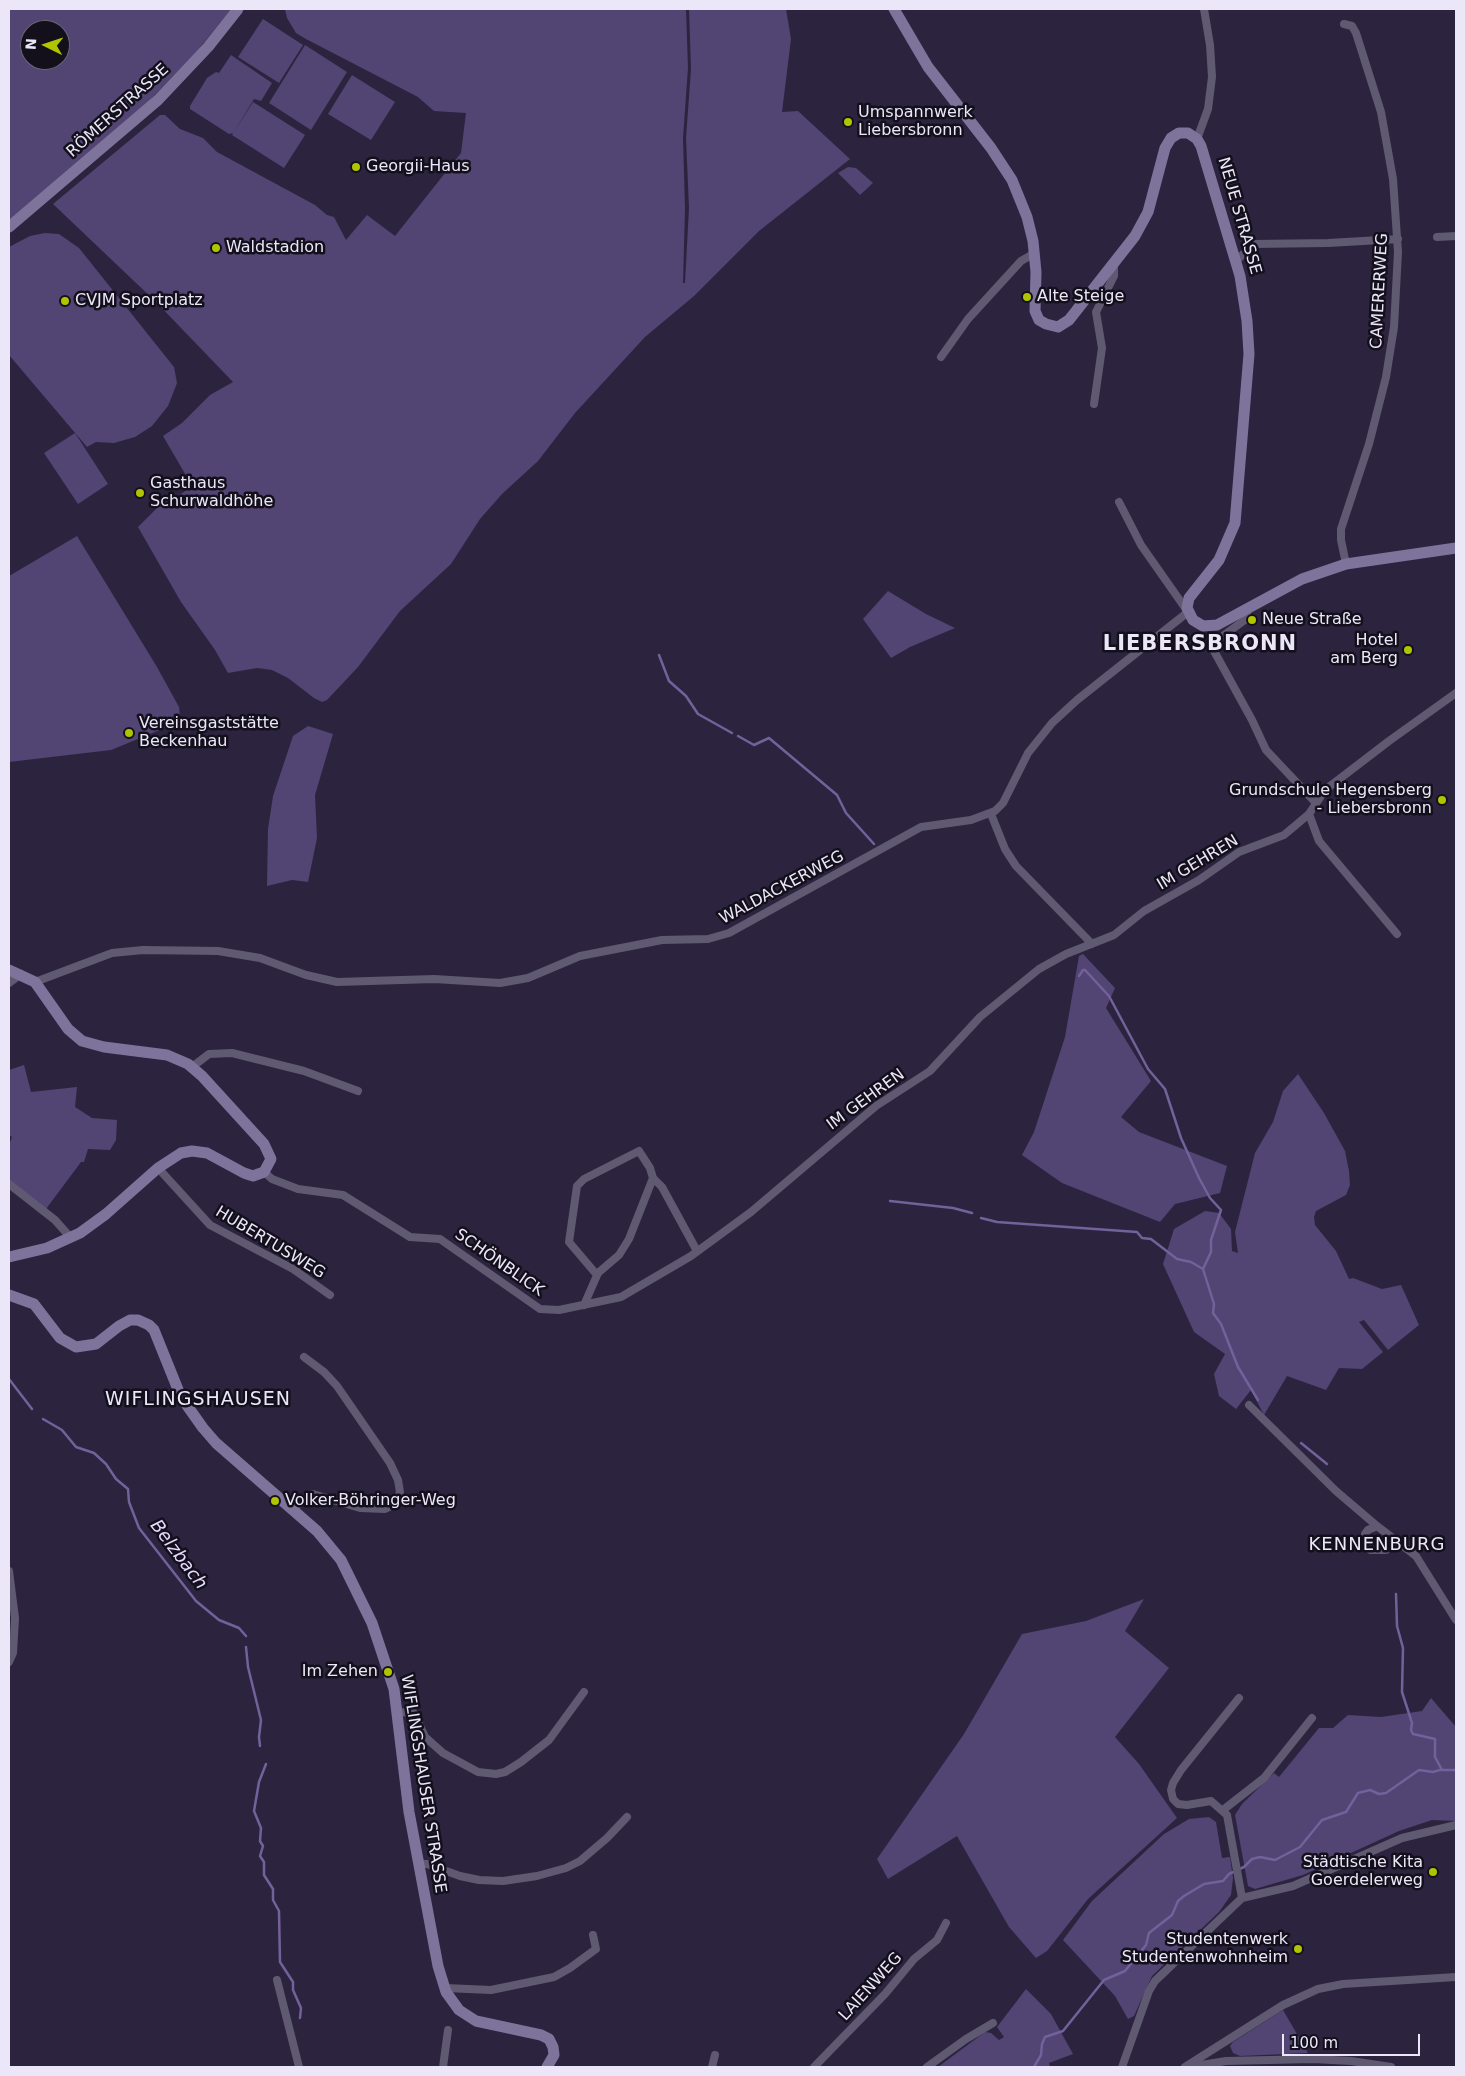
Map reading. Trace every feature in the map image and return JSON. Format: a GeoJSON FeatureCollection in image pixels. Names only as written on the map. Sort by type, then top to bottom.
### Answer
{"type":"FeatureCollection","features":[{"type":"Feature","properties":{"kind":"street","name":"RÖMERSTRASSE"},"geometry":{"type":"LineString","coordinates":[[9,227],[158,100],[208,47],[238,9]]}},
{"type":"Feature","properties":{"kind":"street"},"geometry":{"type":"LineString","coordinates":[[894,9],[928,66],[974,124],[1007,172],[1027,217],[1034,253],[1035,311],[1041,322],[1052,326],[1060,326],[1069,320],[1135,236],[1148,212],[1168,141],[1173,136],[1183,132],[1197,139],[1208,109],[1212,77],[1210,45],[1204,9]]}},
{"type":"Feature","properties":{"kind":"street","name":"CAMERERWEG"},"geometry":{"type":"LineString","coordinates":[[1344,24],[1352,26],[1356,33],[1379,105],[1393,179],[1398,240],[1397,296],[1390,357],[1375,422],[1342,525],[1341,540],[1346,564]]}},
{"type":"Feature","properties":{"kind":"street","name":"NEUE STRASSE"},"geometry":{"type":"LineString","coordinates":[[1188,612],[1189,598],[1224,551],[1234,527],[1237,510],[1249,343],[1245,306],[1236,261],[1206,159],[1197,139]]}},
{"type":"Feature","properties":{"kind":"street"},"geometry":{"type":"LineString","coordinates":[[1437,238],[1456,236]]}},
{"type":"Feature","properties":{"kind":"street"},"geometry":{"type":"LineString","coordinates":[[1236,261],[1254,244],[1398,240]]}},
{"type":"Feature","properties":{"kind":"street"},"geometry":{"type":"LineString","coordinates":[[941,357],[972,314],[1022,261],[1034,253]]}},
{"type":"Feature","properties":{"kind":"street"},"geometry":{"type":"LineString","coordinates":[[1094,404],[1102,348],[1096,312],[1114,276],[1114,262]]}},
{"type":"Feature","properties":{"kind":"street"},"geometry":{"type":"LineString","coordinates":[[1119,502],[1141,545],[1188,612],[1198,624],[1211,626],[1302,579],[1346,564],[1456,548]]}},
{"type":"Feature","properties":{"kind":"street"},"geometry":{"type":"LineString","coordinates":[[1248,607],[1246,618],[1216,641],[1213,645],[1214,651],[1266,750],[1316,803]]}},
{"type":"Feature","properties":{"kind":"street"},"geometry":{"type":"LineString","coordinates":[[1092,944],[1016,866],[1005,849],[991,814],[1003,803],[1028,753],[1052,723],[1084,694],[1188,612]]}},
{"type":"Feature","properties":{"kind":"street","name":"IM GEHREN"},"geometry":{"type":"LineString","coordinates":[[798,1171],[876,1106],[930,1071],[980,1017],[1033,974],[1058,958],[1114,935],[1144,911],[1199,880],[1239,852],[1282,837],[1309,814],[1325,790],[1456,693]]}},
{"type":"Feature","properties":{"kind":"street","name":"WALDACKERWEG"},"geometry":{"type":"LineString","coordinates":[[35,982],[115,952],[214,950],[256,957],[312,977],[337,982],[434,979],[508,983],[528,978],[580,956],[662,940],[718,937],[815,887],[922,827],[971,820],[991,814]]}},
{"type":"Feature","properties":{"kind":"street"},"geometry":{"type":"LineString","coordinates":[[1309,814],[1319,841],[1397,934]]}},
{"type":"Feature","properties":{"kind":"street"},"geometry":{"type":"LineString","coordinates":[[9,970],[35,982],[68,1029],[82,1041],[98,1046],[167,1056],[192,1067],[267,1149],[270,1159],[264,1172],[255,1176],[247,1175],[215,1156],[196,1151],[177,1155],[158,1168],[94,1224],[71,1238],[47,1248],[9,1257]]}},
{"type":"Feature","properties":{"kind":"street"},"geometry":{"type":"LineString","coordinates":[[9,983],[21,974]]}},
{"type":"Feature","properties":{"kind":"street"},"geometry":{"type":"LineString","coordinates":[[192,1067],[209,1054],[232,1053],[304,1071],[358,1091]]}},
{"type":"Feature","properties":{"kind":"street"},"geometry":{"type":"LineString","coordinates":[[597,1275],[569,1242],[577,1186],[584,1179],[639,1151],[650,1168],[653,1178],[662,1187],[698,1251]]}},
{"type":"Feature","properties":{"kind":"street","name":"HUBERTUSWEG"},"geometry":{"type":"LineString","coordinates":[[158,1168],[214,1229],[293,1269],[330,1295]]}},
{"type":"Feature","properties":{"kind":"street","name":"SCHÖNBLICK"},"geometry":{"type":"LineString","coordinates":[[264,1172],[272,1179],[298,1189],[343,1195],[410,1237],[440,1239],[537,1308],[555,1311],[625,1296],[698,1251],[751,1212],[798,1171]]}},
{"type":"Feature","properties":{"kind":"street"},"geometry":{"type":"LineString","coordinates":[[584,1305],[597,1275],[619,1255],[629,1239],[653,1178]]}},
{"type":"Feature","properties":{"kind":"street"},"geometry":{"type":"LineString","coordinates":[[9,1184],[55,1220],[71,1238]]}},
{"type":"Feature","properties":{"kind":"street","name":"WIFLINGSHAUSER STRASSE"},"geometry":{"type":"LineString","coordinates":[[9,1294],[34,1304],[60,1338],[76,1347],[96,1344],[130,1320],[138,1320],[149,1325],[154,1330],[178,1392],[197,1422],[216,1443],[323,1537],[349,1573],[376,1632],[394,1690],[407,1803],[444,1988],[456,2007],[472,2020],[489,2026],[541,2035],[549,2040],[554,2054],[547,2067]]}},
{"type":"Feature","properties":{"kind":"street"},"geometry":{"type":"LineString","coordinates":[[293,1510],[306,1497],[313,1494],[360,1508],[385,1509],[395,1504],[400,1492],[398,1480],[390,1463],[337,1386],[324,1372],[304,1357]]}},
{"type":"Feature","properties":{"kind":"street"},"geometry":{"type":"LineString","coordinates":[[1249,1406],[1320,1476],[1424,1564],[1456,1620]]}},
{"type":"Feature","properties":{"kind":"street"},"geometry":{"type":"LineString","coordinates":[[1377,1526],[1368,1530],[1365,1534],[1365,1542],[1370,1550],[1386,1550],[1397,1541]]}},
{"type":"Feature","properties":{"kind":"street"},"geometry":{"type":"LineString","coordinates":[[9,1571],[14,1618],[13,1653],[9,1662]]}},
{"type":"Feature","properties":{"kind":"street"},"geometry":{"type":"LineString","coordinates":[[398,1712],[414,1713],[425,1737],[443,1753],[478,1772],[496,1774],[505,1772],[522,1762],[548,1740],[584,1692]]}},
{"type":"Feature","properties":{"kind":"street"},"geometry":{"type":"LineString","coordinates":[[1239,1698],[1171,1786],[1172,1796],[1178,1804],[1184,1806],[1211,1801],[1223,1810],[1229,1821],[1240,1877],[1242,1898]]}},
{"type":"Feature","properties":{"kind":"street"},"geometry":{"type":"LineString","coordinates":[[1223,1810],[1264,1778],[1312,1718]]}},
{"type":"Feature","properties":{"kind":"street"},"geometry":{"type":"LineString","coordinates":[[419,1864],[427,1864],[460,1876],[479,1880],[503,1881],[537,1876],[566,1868],[580,1860],[607,1838],[627,1817]]}},
{"type":"Feature","properties":{"kind":"street"},"geometry":{"type":"LineString","coordinates":[[1122,2067],[1155,1981],[1242,1898],[1293,1886],[1402,1838],[1456,1825]]}},
{"type":"Feature","properties":{"kind":"street","name":"LAIENWEG"},"geometry":{"type":"LineString","coordinates":[[814,2067],[885,1994],[914,1959],[936,1940],[946,1923]]}},
{"type":"Feature","properties":{"kind":"street"},"geometry":{"type":"LineString","coordinates":[[444,1988],[496,1989],[554,1977],[596,1949],[593,1934]]}},
{"type":"Feature","properties":{"kind":"street"},"geometry":{"type":"LineString","coordinates":[[1186,2067],[1280,2007],[1318,1989],[1343,1984],[1456,1977]]}},
{"type":"Feature","properties":{"kind":"street"},"geometry":{"type":"LineString","coordinates":[[277,1980],[299,2067]]}},
{"type":"Feature","properties":{"kind":"street"},"geometry":{"type":"LineString","coordinates":[[927,2067],[972,2035],[993,2023]]}},
{"type":"Feature","properties":{"kind":"street"},"geometry":{"type":"LineString","coordinates":[[443,2067],[448,2030]]}},
{"type":"Feature","properties":{"kind":"street"},"geometry":{"type":"LineString","coordinates":[[712,2067],[715,2055]]}},
{"type":"Feature","properties":{"kind":"street"},"geometry":{"type":"LineString","coordinates":[[1186,2067],[1226,2061],[1313,2058],[1391,2067]]}},
{"type":"Feature","properties":{"kind":"shaded area"},"geometry":{"type":"Polygon","coordinates":[[[9,9],[231,9],[198,50],[149,101],[9,220],[9,9]]]}},
{"type":"Feature","properties":{"kind":"shaded area"},"geometry":{"type":"Polygon","coordinates":[[[285,9],[686,9],[688,68],[683,138],[685,209],[683,283],[685,283],[689,208],[686,138],[691,69],[689,9],[786,9],[791,39],[782,112],[798,111],[850,159],[759,231],[694,296],[645,337],[575,413],[538,461],[502,494],[480,519],[451,564],[400,611],[358,667],[327,700],[322,702],[288,678],[272,670],[257,668],[228,673],[215,650],[181,602],[138,527],[159,506],[184,492],[191,484],[163,436],[182,423],[210,395],[233,382],[156,302],[53,204],[160,115],[165,115],[180,129],[203,138],[217,152],[315,205],[327,215],[334,217],[346,240],[367,215],[395,236],[461,153],[466,113],[434,111],[418,97],[306,39],[296,33],[287,18],[285,9]]]}},
{"type":"Feature","properties":{"kind":"shaded area"},"geometry":{"type":"Polygon","coordinates":[[[263,19],[303,45],[279,83],[238,57],[263,19]]]}},
{"type":"Feature","properties":{"kind":"shaded area"},"geometry":{"type":"Polygon","coordinates":[[[305,45],[347,72],[311,130],[269,103],[305,45]]]}},
{"type":"Feature","properties":{"kind":"shaded area"},"geometry":{"type":"Polygon","coordinates":[[[231,55],[272,83],[261,101],[254,99],[234,132],[253,102],[305,135],[284,168],[232,135],[233,133],[229,134],[190,109],[207,78],[216,72],[219,73],[231,55]]]}},
{"type":"Feature","properties":{"kind":"shaded area"},"geometry":{"type":"Polygon","coordinates":[[[352,75],[395,102],[371,140],[328,114],[352,75]]]}},
{"type":"Feature","properties":{"kind":"shaded area"},"geometry":{"type":"Polygon","coordinates":[[[848,167],[856,168],[873,183],[860,195],[838,173],[848,167]]]}},
{"type":"Feature","properties":{"kind":"shaded area","name":"CVJM Sportplatz"},"geometry":{"type":"Polygon","coordinates":[[[45,233],[59,234],[79,248],[174,367],[177,383],[168,406],[152,426],[135,437],[114,443],[96,442],[87,447],[9,355],[9,247],[30,236],[45,233]]]}},
{"type":"Feature","properties":{"kind":"shaded area"},"geometry":{"type":"Polygon","coordinates":[[[75,433],[108,484],[78,504],[44,453],[75,433]]]}},
{"type":"Feature","properties":{"kind":"shaded area"},"geometry":{"type":"Polygon","coordinates":[[[77,536],[157,667],[179,707],[180,717],[172,725],[111,750],[9,762],[9,576],[77,536]]]}},
{"type":"Feature","properties":{"kind":"shaded area"},"geometry":{"type":"Polygon","coordinates":[[[888,591],[926,614],[955,628],[910,647],[891,658],[863,619],[888,591]]]}},
{"type":"Feature","properties":{"kind":"shaded area"},"geometry":{"type":"Polygon","coordinates":[[[308,726],[333,734],[315,795],[317,838],[308,882],[292,880],[267,886],[268,829],[273,796],[293,736],[308,726]]]}},
{"type":"Feature","properties":{"kind":"shaded area"},"geometry":{"type":"Polygon","coordinates":[[[1083,954],[1115,988],[1106,1008],[1151,1081],[1121,1117],[1139,1132],[1227,1166],[1220,1193],[1175,1204],[1160,1222],[1062,1183],[1022,1155],[1034,1132],[1065,1037],[1079,956],[1083,954]]]}},
{"type":"Feature","properties":{"kind":"shaded area"},"geometry":{"type":"Polygon","coordinates":[[[24,1065],[31,1092],[77,1087],[75,1107],[92,1118],[117,1120],[116,1140],[110,1150],[88,1149],[84,1162],[81,1162],[46,1209],[9,1180],[9,1145],[12,1137],[9,1135],[9,1070],[24,1065]]]}},
{"type":"Feature","properties":{"kind":"shaded area"},"geometry":{"type":"Polygon","coordinates":[[[1298,1074],[1324,1113],[1345,1151],[1349,1171],[1350,1185],[1346,1195],[1316,1211],[1314,1217],[1315,1225],[1336,1251],[1349,1279],[1353,1278],[1382,1289],[1401,1285],[1419,1325],[1388,1350],[1364,1320],[1359,1322],[1383,1352],[1362,1369],[1339,1368],[1326,1390],[1287,1376],[1264,1415],[1251,1390],[1236,1409],[1219,1396],[1214,1374],[1225,1354],[1194,1332],[1163,1264],[1174,1229],[1205,1211],[1219,1213],[1231,1229],[1232,1251],[1238,1253],[1235,1232],[1255,1153],[1273,1122],[1283,1091],[1298,1074]]]}},
{"type":"Feature","properties":{"kind":"shaded area"},"geometry":{"type":"Polygon","coordinates":[[[1144,1599],[1125,1631],[1169,1668],[1115,1737],[1139,1764],[1177,1818],[1088,1899],[1047,1951],[1036,1958],[1009,1927],[957,1836],[888,1879],[877,1859],[964,1734],[1022,1634],[1086,1621],[1144,1599]]]}},
{"type":"Feature","properties":{"kind":"shaded area"},"geometry":{"type":"Polygon","coordinates":[[[1431,1698],[1456,1727],[1456,1821],[1432,1820],[1399,1831],[1303,1875],[1255,1889],[1248,1886],[1235,1815],[1242,1804],[1274,1773],[1279,1777],[1319,1728],[1333,1728],[1348,1715],[1381,1717],[1422,1711],[1431,1698]]]}},
{"type":"Feature","properties":{"kind":"shaded area"},"geometry":{"type":"Polygon","coordinates":[[[1209,1817],[1216,1822],[1222,1858],[1230,1857],[1233,1878],[1231,1895],[1219,1912],[1152,1976],[1134,2016],[1128,2019],[1115,1996],[1063,1940],[1092,1901],[1164,1834],[1189,1819],[1209,1817]]]}},
{"type":"Feature","properties":{"kind":"shaded area"},"geometry":{"type":"Polygon","coordinates":[[[1026,1989],[1051,2014],[1073,2054],[1049,2063],[1050,2067],[938,2067],[985,2032],[991,2033],[999,2040],[1004,2037],[997,2027],[1026,1989]]]}},
{"type":"Feature","properties":{"kind":"shaded area"},"geometry":{"type":"Polygon","coordinates":[[[1283,2010],[1308,2053],[1240,2056],[1233,2053],[1230,2046],[1233,2042],[1283,2010]]]}},
{"type":"Feature","properties":{"kind":"waterway"},"geometry":{"type":"LineString","coordinates":[[659,655],[669,681],[686,696],[698,714],[732,733]]}},
{"type":"Feature","properties":{"kind":"waterway"},"geometry":{"type":"LineString","coordinates":[[738,736],[754,745],[769,738],[837,795],[846,813],[874,844]]}},
{"type":"Feature","properties":{"kind":"waterway"},"geometry":{"type":"LineString","coordinates":[[1079,976],[1085,970],[1109,996],[1148,1069],[1165,1089],[1181,1138],[1199,1178],[1210,1198],[1221,1210],[1211,1240],[1211,1252],[1203,1269],[1214,1304],[1213,1313],[1221,1324],[1238,1367],[1258,1400]]}},
{"type":"Feature","properties":{"kind":"waterway"},"geometry":{"type":"LineString","coordinates":[[890,1201],[953,1208],[972,1213]]}},
{"type":"Feature","properties":{"kind":"waterway"},"geometry":{"type":"LineString","coordinates":[[981,1218],[997,1222],[1137,1232],[1142,1238],[1151,1239],[1177,1259],[1191,1262],[1203,1269]]}},
{"type":"Feature","properties":{"kind":"waterway"},"geometry":{"type":"LineString","coordinates":[[9,1379],[32,1409]]}},
{"type":"Feature","properties":{"kind":"waterway","name":"Belzbach"},"geometry":{"type":"LineString","coordinates":[[43,1419],[62,1430],[76,1447],[94,1453],[106,1464],[116,1479],[128,1489],[129,1502],[139,1528],[196,1601],[219,1620],[239,1628],[246,1636]]}},
{"type":"Feature","properties":{"kind":"waterway"},"geometry":{"type":"LineString","coordinates":[[1301,1443],[1327,1464]]}},
{"type":"Feature","properties":{"kind":"waterway"},"geometry":{"type":"LineString","coordinates":[[1396,1594],[1397,1626],[1403,1648],[1402,1692],[1412,1723],[1411,1730],[1413,1734],[1435,1739],[1435,1757],[1442,1770]]}},
{"type":"Feature","properties":{"kind":"waterway","name":"Belzbach"},"geometry":{"type":"LineString","coordinates":[[246,1647],[248,1667],[261,1720],[260,1746]]}},
{"type":"Feature","properties":{"kind":"waterway","name":"Belzbach"},"geometry":{"type":"LineString","coordinates":[[266,1764],[259,1782],[254,1811],[261,1828],[260,1841],[263,1846],[260,1856],[264,1862],[264,1875],[273,1889],[273,1900],[279,1911],[280,1962],[293,1982],[293,1990],[301,2008],[300,2018]]}},
{"type":"Feature","properties":{"kind":"waterway"},"geometry":{"type":"LineString","coordinates":[[1034,2067],[1041,2055],[1045,2037],[1063,2031],[1104,1980],[1125,1971],[1146,1945],[1149,1933],[1172,1915],[1178,1901],[1184,1896],[1204,1884],[1223,1881],[1229,1874],[1244,1867],[1252,1859],[1260,1857],[1275,1860],[1300,1847],[1322,1820],[1346,1812],[1358,1793],[1370,1790],[1379,1794],[1386,1793],[1419,1770],[1433,1772],[1456,1770]]}},
{"type":"Feature","properties":{"kind":"place","name":"Umspannwerk Liebersbronn"},"geometry":{"type":"Point","coordinates":[848,122]}},
{"type":"Feature","properties":{"kind":"place","name":"Georgii-Haus"},"geometry":{"type":"Point","coordinates":[356,167]}},
{"type":"Feature","properties":{"kind":"place","name":"Waldstadion"},"geometry":{"type":"Point","coordinates":[216,248]}},
{"type":"Feature","properties":{"kind":"place","name":"Alte Steige"},"geometry":{"type":"Point","coordinates":[1027,297]}},
{"type":"Feature","properties":{"kind":"place","name":"CVJM Sportplatz"},"geometry":{"type":"Point","coordinates":[65,301]}},
{"type":"Feature","properties":{"kind":"place","name":"Gasthaus Schurwaldhöhe"},"geometry":{"type":"Point","coordinates":[140,493]}},
{"type":"Feature","properties":{"kind":"place","name":"Neue Straße"},"geometry":{"type":"Point","coordinates":[1252,620]}},
{"type":"Feature","properties":{"kind":"place","name":"Hotel am Berg"},"geometry":{"type":"Point","coordinates":[1408,650]}},
{"type":"Feature","properties":{"kind":"place","name":"Vereinsgaststätte Beckenhau"},"geometry":{"type":"Point","coordinates":[129,733]}},
{"type":"Feature","properties":{"kind":"place","name":"Grundschule Hegensberg - Liebersbronn"},"geometry":{"type":"Point","coordinates":[1442,800]}},
{"type":"Feature","properties":{"kind":"place","name":"Volker-Böhringer-Weg"},"geometry":{"type":"Point","coordinates":[275,1501]}},
{"type":"Feature","properties":{"kind":"place","name":"Im Zehen"},"geometry":{"type":"Point","coordinates":[388,1672]}},
{"type":"Feature","properties":{"kind":"place","name":"Städtische Kita Goerdelerweg"},"geometry":{"type":"Point","coordinates":[1433,1872]}},
{"type":"Feature","properties":{"kind":"place","name":"Studentenwerk Studentenwohnheim"},"geometry":{"type":"Point","coordinates":[1298,1949]}},
{"type":"Feature","properties":{"kind":"district","name":"LIEBERSBRONN"},"geometry":{"type":"Point","coordinates":[1200,645]}},
{"type":"Feature","properties":{"kind":"district","name":"WIFLINGSHAUSEN"},"geometry":{"type":"Point","coordinates":[198,1400]}},
{"type":"Feature","properties":{"kind":"district","name":"KENNENBURG"},"geometry":{"type":"Point","coordinates":[1377,1545]}}]}
